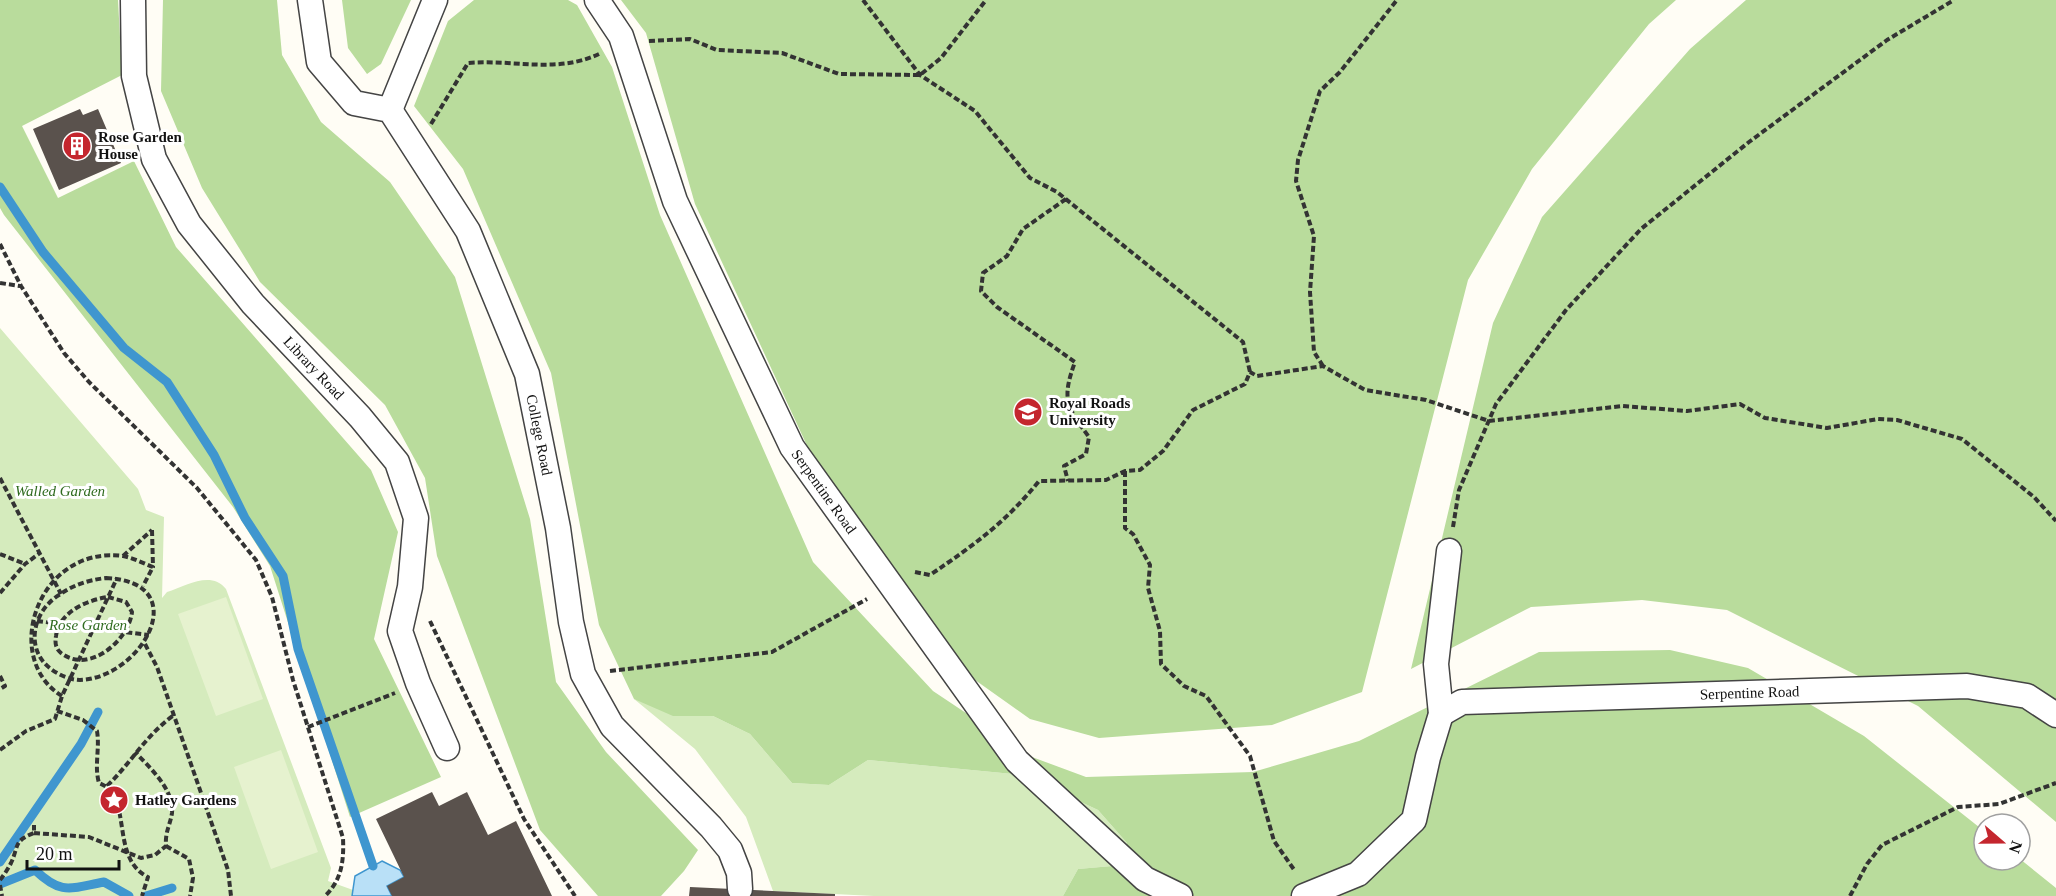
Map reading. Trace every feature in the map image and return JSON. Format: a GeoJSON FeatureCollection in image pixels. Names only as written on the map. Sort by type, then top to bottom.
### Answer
{"type":"FeatureCollection","features":[{"type":"Feature","properties":{"kind":"street","name":"Library Road"},"geometry":{"type":"LineString","coordinates":[[133,0],[134,76],[154,159],[189,224],[254,304],[360,417],[397,462],[416,518],[410,587],[400,632],[418,683],[447,748]]}},
{"type":"Feature","properties":{"kind":"street"},"geometry":{"type":"LineString","coordinates":[[310,0],[319,62],[354,103],[390,110],[435,0]]}},
{"type":"Feature","properties":{"kind":"street","name":"Serpentine Road"},"geometry":{"type":"LineString","coordinates":[[597,0],[623,42],[675,201],[792,447],[1017,761],[1145,879],[1180,896]]}},
{"type":"Feature","properties":{"kind":"street","name":"College Road"},"geometry":{"type":"LineString","coordinates":[[390,110],[468,231],[527,374],[558,528],[571,622],[583,674],[612,726],[711,827],[729,850],[739,873],[740,890]]}},
{"type":"Feature","properties":{"kind":"street"},"geometry":{"type":"LineString","coordinates":[[1308,895],[1358,874],[1414,820],[1441,714],[1436,664],[1449,551]]}},
{"type":"Feature","properties":{"kind":"street","name":"Serpentine Road"},"geometry":{"type":"LineString","coordinates":[[1441,714],[1462,702],[1967,686],[2027,696],[2056,715]]}},
{"type":"Feature","properties":{"kind":"path"},"geometry":{"type":"LineString","coordinates":[[583,674],[772,652],[912,572],[930,574],[985,538],[1019,506],[1039,481],[1106,480],[1125,471],[1140,470],[1163,452],[1186,424],[1193,410],[1245,384],[1250,372],[1243,342],[1066,199],[1030,178],[975,111],[920,75],[863,0]]}},
{"type":"Feature","properties":{"kind":"path"},"geometry":{"type":"LineString","coordinates":[[416,148],[468,63],[495,61],[558,66],[582,62],[623,42],[690,39],[717,50],[782,53],[839,74],[920,75],[941,58],[986,0]]}},
{"type":"Feature","properties":{"kind":"path"},"geometry":{"type":"LineString","coordinates":[[1397,0],[1340,72],[1320,91],[1298,160],[1296,182],[1314,236],[1310,292],[1314,352],[1323,366],[1365,390],[1426,400],[1489,421],[1622,406],[1687,411],[1740,404],[1765,418],[1827,428],[1878,419],[1897,420],[1962,439],[2034,497],[2056,521]]}},
{"type":"Feature","properties":{"kind":"path"},"geometry":{"type":"LineString","coordinates":[[1449,551],[1459,490],[1496,404],[1566,310],[1641,229],[1749,142],[1887,40],[1954,0]]}},
{"type":"Feature","properties":{"kind":"path"},"geometry":{"type":"LineString","coordinates":[[1066,199],[1023,229],[1006,256],[983,273],[981,291],[997,307],[1075,362],[1069,378],[1068,409],[1089,437],[1086,454],[1064,466],[1068,481]]}},
{"type":"Feature","properties":{"kind":"path"},"geometry":{"type":"LineString","coordinates":[[0,244],[21,286],[64,353],[89,382],[197,488],[256,560],[272,597],[293,680],[344,838],[344,861],[335,884],[326,896]]}},
{"type":"Feature","properties":{"kind":"path"},"geometry":{"type":"LineString","coordinates":[[0,283],[21,286]]}},
{"type":"Feature","properties":{"kind":"path"},"geometry":{"type":"LineString","coordinates":[[1250,372],[1257,376],[1323,366]]}},
{"type":"Feature","properties":{"kind":"path"},"geometry":{"type":"LineString","coordinates":[[1125,471],[1125,528],[1133,534],[1150,565],[1148,588],[1160,631],[1161,664],[1184,686],[1206,696],[1250,756],[1274,842],[1308,895]]}},
{"type":"Feature","properties":{"kind":"path"},"geometry":{"type":"LineString","coordinates":[[0,478],[61,594]]}},
{"type":"Feature","properties":{"kind":"path"},"geometry":{"type":"LineString","coordinates":[[123,556],[152,530],[153,567],[143,586]]}},
{"type":"Feature","properties":{"kind":"path"},"geometry":{"type":"LineString","coordinates":[[0,593],[25,564],[40,553]]}},
{"type":"Feature","properties":{"kind":"path"},"geometry":{"type":"LineString","coordinates":[[0,555],[25,564]]}},
{"type":"Feature","properties":{"kind":"path"},"geometry":{"type":"LineString","coordinates":[[43,581],[69,564],[85,560],[123,556],[153,567]]}},
{"type":"Feature","properties":{"kind":"path"},"geometry":{"type":"LineString","coordinates":[[0,750],[26,731],[55,719],[62,696],[117,578]]}},
{"type":"Feature","properties":{"kind":"path"},"geometry":{"type":"LineString","coordinates":[[117,578],[143,586],[152,604],[149,635],[145,644],[110,671],[81,680],[59,674],[40,658],[34,636],[45,608],[61,594],[90,580],[117,578]]}},
{"type":"Feature","properties":{"kind":"path"},"geometry":{"type":"LineString","coordinates":[[410,587],[435,628],[524,819],[575,896]]}},
{"type":"Feature","properties":{"kind":"path"},"geometry":{"type":"LineString","coordinates":[[108,597],[126,602],[130,606],[131,621],[127,632],[106,651],[79,659],[61,653],[56,647],[55,639],[60,623],[88,601],[108,597]]}},
{"type":"Feature","properties":{"kind":"path"},"geometry":{"type":"LineString","coordinates":[[38,621],[149,635]]}},
{"type":"Feature","properties":{"kind":"path"},"geometry":{"type":"LineString","coordinates":[[145,644],[157,668],[228,870],[231,896]]}},
{"type":"Feature","properties":{"kind":"path"},"geometry":{"type":"LineString","coordinates":[[0,676],[5,686],[0,689]]}},
{"type":"Feature","properties":{"kind":"path"},"geometry":{"type":"LineString","coordinates":[[45,689],[62,696]]}},
{"type":"Feature","properties":{"kind":"path"},"geometry":{"type":"LineString","coordinates":[[308,727],[381,698]]}},
{"type":"Feature","properties":{"kind":"path"},"geometry":{"type":"LineString","coordinates":[[57,711],[83,720],[97,731],[99,747],[96,773],[99,783],[107,786],[120,812],[120,832],[135,869],[148,878],[141,896]]}},
{"type":"Feature","properties":{"kind":"path"},"geometry":{"type":"LineString","coordinates":[[107,786],[125,769],[135,752],[155,729],[174,715]]}},
{"type":"Feature","properties":{"kind":"path"},"geometry":{"type":"LineString","coordinates":[[135,752],[160,780],[170,800],[172,813],[165,831],[166,846]]}},
{"type":"Feature","properties":{"kind":"path"},"geometry":{"type":"LineString","coordinates":[[1850,896],[1867,864],[1882,845],[1958,807],[1999,804],[2056,783]]}},
{"type":"Feature","properties":{"kind":"path"},"geometry":{"type":"LineString","coordinates":[[34,825],[34,833]]}},
{"type":"Feature","properties":{"kind":"path"},"geometry":{"type":"LineString","coordinates":[[1,895],[0,883],[21,838],[34,833],[89,837],[147,858],[166,846]]}},
{"type":"Feature","properties":{"kind":"path"},"geometry":{"type":"LineString","coordinates":[[166,846],[189,859],[193,878],[190,896]]}},
{"type":"Feature","properties":{"kind":"green space"},"geometry":{"type":"Polygon","coordinates":[[[0,0],[118,0],[122,75],[22,126],[58,198],[134,161],[176,247],[371,470],[398,532],[374,639],[441,777],[350,817],[270,566],[233,507],[0,208],[0,0]]]}},
{"type":"Feature","properties":{"kind":"green space"},"geometry":{"type":"Polygon","coordinates":[[[163,0],[277,0],[282,55],[321,122],[390,182],[455,277],[530,519],[556,682],[606,752],[698,850],[684,871],[661,896],[598,896],[540,830],[437,556],[425,478],[385,405],[260,282],[202,188],[161,91],[163,0]]]}},
{"type":"Feature","properties":{"kind":"green space"},"geometry":{"type":"Polygon","coordinates":[[[342,0],[411,0],[381,64],[367,74],[348,48],[342,0]]]}},
{"type":"Feature","properties":{"kind":"green space"},"geometry":{"type":"Polygon","coordinates":[[[474,0],[568,0],[577,5],[612,67],[660,215],[813,562],[933,691],[1032,757],[1086,777],[1253,772],[1359,741],[1539,652],[1670,650],[1748,668],[1864,736],[1972,822],[1972,872],[2032,872],[2032,869],[2056,888],[2056,896],[1063,896],[1078,869],[1112,866],[1127,843],[1098,810],[1023,775],[868,760],[829,785],[792,783],[750,734],[713,716],[673,716],[634,699],[599,625],[551,373],[463,169],[414,106],[448,21],[474,0]]]}},
{"type":"Feature","properties":{"kind":"green space"},"geometry":{"type":"Polygon","coordinates":[[[621,0],[1676,0],[1649,24],[1532,169],[1468,280],[1362,692],[1272,725],[1099,738],[1030,719],[961,670],[841,519],[695,204],[646,33],[621,0]]]}},
{"type":"Feature","properties":{"kind":"green space"},"geometry":{"type":"Polygon","coordinates":[[[1746,0],[2056,0],[2056,822],[1918,706],[1727,610],[1642,600],[1531,607],[1411,669],[1493,323],[1542,217],[1690,49],[1746,0]]]}},
{"type":"Feature","properties":{"kind":"green space"},"geometry":{"type":"Polygon","coordinates":[[[0,328],[138,489],[146,510],[164,517],[162,598],[167,592],[198,581],[220,583],[226,589],[331,868],[328,881],[353,890],[352,896],[0,896],[0,328]]]}},
{"type":"Feature","properties":{"kind":"green space"},"geometry":{"type":"Polygon","coordinates":[[[226,597],[263,699],[216,716],[178,614],[226,597]]]}},
{"type":"Feature","properties":{"kind":"green space"},"geometry":{"type":"Polygon","coordinates":[[[634,699],[713,716],[750,734],[792,783],[829,785],[868,760],[1023,775],[1098,810],[1127,843],[1112,866],[1078,869],[1063,896],[874,896],[773,891],[746,817],[695,749],[634,699]]]}},
{"type":"Feature","properties":{"kind":"green space"},"geometry":{"type":"Polygon","coordinates":[[[281,750],[318,852],[271,869],[234,767],[281,750]]]}},
{"type":"Feature","properties":{"kind":"water"},"geometry":{"type":"Polygon","coordinates":[[[382,861],[400,870],[404,877],[387,886],[392,896],[352,896],[355,876],[382,861]]]}},
{"type":"Feature","properties":{"kind":"building","name":"Rose Garden House"},"geometry":{"type":"Polygon","coordinates":[[[80,109],[83,115],[98,109],[121,163],[59,190],[33,129],[80,109]]]}},
{"type":"Feature","properties":{"kind":"building"},"geometry":{"type":"Polygon","coordinates":[[[432,792],[439,806],[467,792],[488,835],[516,821],[552,896],[392,896],[387,886],[404,877],[376,819],[432,792]]]}},
{"type":"Feature","properties":{"kind":"building"},"geometry":{"type":"Polygon","coordinates":[[[690,887],[835,894],[835,896],[689,896],[690,887]]]}},
{"type":"Feature","properties":{"kind":"waterway"},"geometry":{"type":"LineString","coordinates":[[0,187],[43,252],[124,348],[167,382],[214,455],[245,518],[283,576],[298,649],[373,866]]}},
{"type":"Feature","properties":{"kind":"waterway"},"geometry":{"type":"LineString","coordinates":[[0,862],[81,744],[98,712]]}},
{"type":"Feature","properties":{"kind":"waterway"},"geometry":{"type":"LineString","coordinates":[[0,884],[35,870],[60,887],[75,888],[104,882],[129,896]]}},
{"type":"Feature","properties":{"kind":"waterway"},"geometry":{"type":"LineString","coordinates":[[146,896],[172,888]]}},
{"type":"Feature","properties":{"kind":"place","name":"Rose Garden House"},"geometry":{"type":"Point","coordinates":[77,146]}},
{"type":"Feature","properties":{"kind":"place","name":"Royal Roads University"},"geometry":{"type":"Point","coordinates":[1028,412]}},
{"type":"Feature","properties":{"kind":"place","name":"Hatley Gardens"},"geometry":{"type":"Point","coordinates":[114,800]}},
{"type":"Feature","properties":{"kind":"park label","name":"Walled Garden"},"geometry":{"type":"Point","coordinates":[60,491]}},
{"type":"Feature","properties":{"kind":"park label","name":"Rose Garden"},"geometry":{"type":"Point","coordinates":[88,625]}}]}
